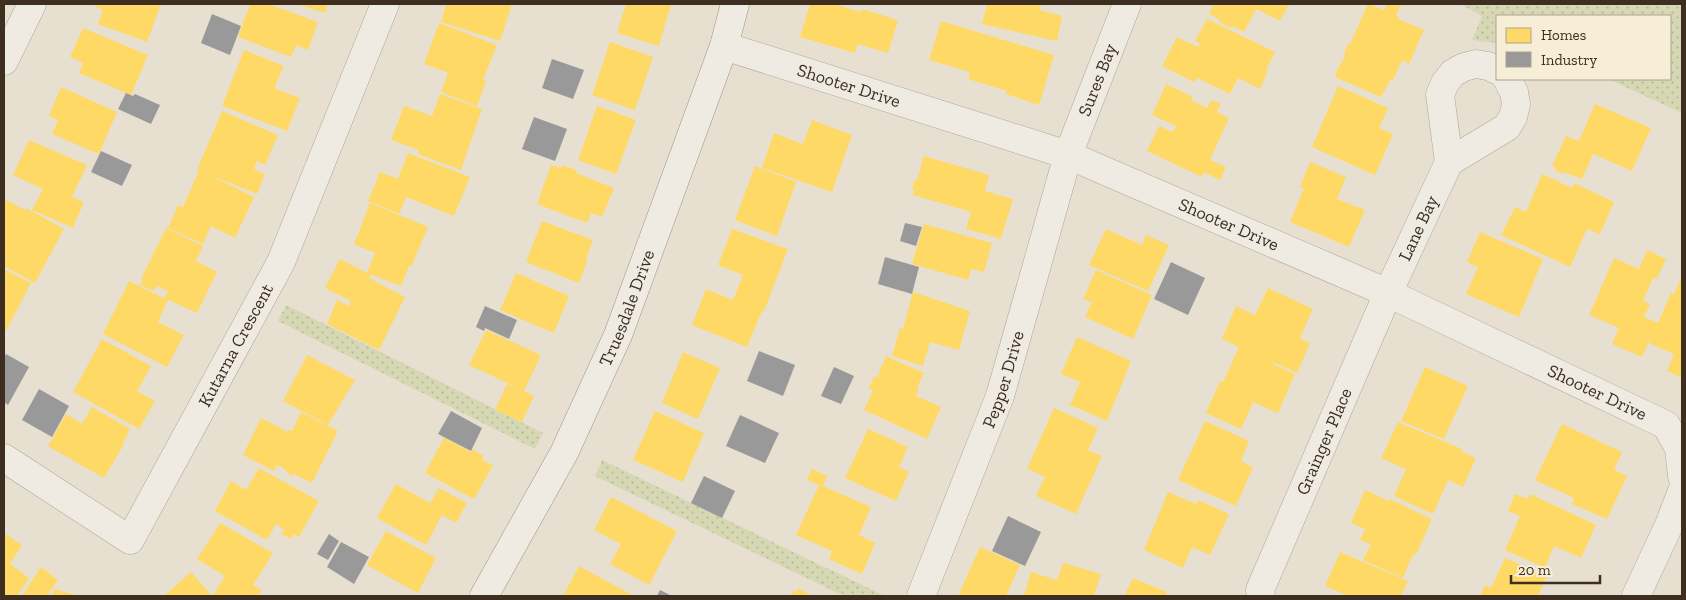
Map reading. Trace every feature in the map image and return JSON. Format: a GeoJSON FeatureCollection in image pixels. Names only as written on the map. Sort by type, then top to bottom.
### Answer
{"type":"FeatureCollection","features":[{"type":"Feature","properties":{"kind":"street"},"geometry":{"type":"LineString","coordinates":[[4,61],[32,4]]}},
{"type":"Feature","properties":{"kind":"street","name":"Kutarna Crescent"},"geometry":{"type":"LineString","coordinates":[[4,458],[130,540],[281,262],[385,4]]}},
{"type":"Feature","properties":{"kind":"street","name":"Truesdale Drive"},"geometry":{"type":"LineString","coordinates":[[484,596],[564,453],[618,335],[724,46],[735,4]]}},
{"type":"Feature","properties":{"kind":"street","name":"Sures Bay"},"geometry":{"type":"LineString","coordinates":[[1068,155],[1127,4]]}},
{"type":"Feature","properties":{"kind":"street","name":"Shooter Drive"},"geometry":{"type":"LineString","coordinates":[[724,46],[1068,155],[1388,293],[1666,425],[1679,448],[1682,476]]}},
{"type":"Feature","properties":{"kind":"street"},"geometry":{"type":"LineString","coordinates":[[1496,70],[1476,64],[1464,66],[1453,73],[1445,83],[1440,95],[1449,162],[1507,128],[1516,104],[1514,92],[1508,80]]}},
{"type":"Feature","properties":{"kind":"street","name":"Pepper Drive"},"geometry":{"type":"LineString","coordinates":[[920,596],[1000,396],[1068,155]]}},
{"type":"Feature","properties":{"kind":"street","name":"Lane Bay"},"geometry":{"type":"LineString","coordinates":[[1388,293],[1449,162]]}},
{"type":"Feature","properties":{"kind":"street","name":"Grainger Place"},"geometry":{"type":"LineString","coordinates":[[1256,594],[1388,293]]}},
{"type":"Feature","properties":{"kind":"street"},"geometry":{"type":"LineString","coordinates":[[1636,596],[1669,525],[1682,491]]}},
{"type":"Feature","properties":{"kind":"green space"},"geometry":{"type":"Polygon","coordinates":[[[1460,4],[1682,4],[1682,113],[1610,80],[1671,80],[1671,15],[1496,15],[1496,43],[1472,40],[1482,16],[1460,4]]]}},
{"type":"Feature","properties":{"kind":"green space"},"geometry":{"type":"Polygon","coordinates":[[[286,305],[543,433],[535,449],[278,321],[286,305]]]}},
{"type":"Feature","properties":{"kind":"green space"},"geometry":{"type":"Polygon","coordinates":[[[602,460],[885,596],[844,596],[595,476],[602,460]]]}},
{"type":"Feature","properties":{"kind":"building: Homes"},"geometry":{"type":"Polygon","coordinates":[[[95,4],[161,4],[147,42],[98,24],[103,10],[94,6],[95,4]]]}},
{"type":"Feature","properties":{"kind":"building: Homes"},"geometry":{"type":"Polygon","coordinates":[[[250,4],[268,4],[318,22],[308,50],[296,45],[291,57],[238,37],[250,4]]]}},
{"type":"Feature","properties":{"kind":"building: Homes"},"geometry":{"type":"Polygon","coordinates":[[[297,4],[328,4],[325,13],[297,4]]]}},
{"type":"Feature","properties":{"kind":"building: Homes"},"geometry":{"type":"Polygon","coordinates":[[[446,4],[512,4],[500,41],[441,22],[446,4]]]}},
{"type":"Feature","properties":{"kind":"building: Homes"},"geometry":{"type":"Polygon","coordinates":[[[626,4],[671,4],[659,46],[617,33],[626,4]]]}},
{"type":"Feature","properties":{"kind":"building: Homes"},"geometry":{"type":"Polygon","coordinates":[[[810,4],[834,4],[861,12],[862,9],[898,20],[888,53],[858,44],[855,53],[800,37],[810,4]]]}},
{"type":"Feature","properties":{"kind":"building: Homes"},"geometry":{"type":"Polygon","coordinates":[[[987,4],[1041,4],[1039,10],[1062,16],[1057,41],[982,24],[987,4]]]}},
{"type":"Feature","properties":{"kind":"building: Homes"},"geometry":{"type":"Polygon","coordinates":[[[1214,4],[1289,4],[1280,21],[1256,9],[1244,32],[1219,22],[1220,20],[1209,14],[1214,4]]]}},
{"type":"Feature","properties":{"kind":"building: Homes"},"geometry":{"type":"Polygon","coordinates":[[[1368,4],[1384,10],[1387,4],[1401,4],[1396,15],[1399,17],[1398,19],[1424,30],[1409,64],[1402,60],[1393,80],[1391,79],[1381,97],[1335,77],[1345,57],[1347,45],[1350,44],[1368,4]]]}},
{"type":"Feature","properties":{"kind":"building: Homes"},"geometry":{"type":"Polygon","coordinates":[[[1207,19],[1275,52],[1266,70],[1268,71],[1260,89],[1238,78],[1230,94],[1197,78],[1194,82],[1162,66],[1177,37],[1198,47],[1200,44],[1195,41],[1207,19]]]}},
{"type":"Feature","properties":{"kind":"building: Homes"},"geometry":{"type":"Polygon","coordinates":[[[941,21],[1054,55],[1039,105],[1006,94],[1007,91],[968,79],[970,72],[929,60],[941,21]]]}},
{"type":"Feature","properties":{"kind":"building: Homes"},"geometry":{"type":"Polygon","coordinates":[[[439,23],[497,45],[483,80],[486,81],[477,106],[441,92],[448,73],[424,64],[439,23]]]}},
{"type":"Feature","properties":{"kind":"building: Homes"},"geometry":{"type":"Polygon","coordinates":[[[83,28],[148,55],[131,95],[79,73],[83,63],[70,57],[83,28]]]}},
{"type":"Feature","properties":{"kind":"building: Homes"},"geometry":{"type":"Polygon","coordinates":[[[610,42],[653,57],[635,110],[592,95],[610,42]]]}},
{"type":"Feature","properties":{"kind":"building: Homes"},"geometry":{"type":"Polygon","coordinates":[[[244,50],[284,66],[275,86],[276,89],[300,98],[287,131],[222,106],[244,50]]]}},
{"type":"Feature","properties":{"kind":"building: Homes"},"geometry":{"type":"Polygon","coordinates":[[[1166,84],[1193,97],[1191,100],[1207,108],[1211,100],[1221,104],[1217,112],[1229,118],[1210,160],[1226,167],[1220,180],[1204,172],[1202,177],[1147,151],[1159,126],[1173,132],[1176,126],[1152,115],[1166,84]]]}},
{"type":"Feature","properties":{"kind":"building: Homes"},"geometry":{"type":"Polygon","coordinates":[[[1338,86],[1388,108],[1379,128],[1393,134],[1375,175],[1312,147],[1338,86]]]}},
{"type":"Feature","properties":{"kind":"building: Homes"},"geometry":{"type":"Polygon","coordinates":[[[61,87],[117,112],[99,154],[52,134],[58,120],[49,116],[61,87]]]}},
{"type":"Feature","properties":{"kind":"building: Homes"},"geometry":{"type":"Polygon","coordinates":[[[440,94],[482,109],[461,170],[418,154],[419,150],[391,140],[404,106],[432,116],[440,94]]]}},
{"type":"Feature","properties":{"kind":"building: Homes"},"geometry":{"type":"Polygon","coordinates":[[[1595,104],[1651,128],[1632,171],[1593,154],[1582,179],[1555,170],[1556,168],[1552,166],[1566,136],[1579,141],[1595,104]]]}},
{"type":"Feature","properties":{"kind":"building: Homes"},"geometry":{"type":"Polygon","coordinates":[[[597,106],[636,120],[616,174],[578,160],[597,106]]]}},
{"type":"Feature","properties":{"kind":"building: Homes"},"geometry":{"type":"Polygon","coordinates":[[[222,111],[278,135],[265,165],[257,161],[254,169],[265,174],[257,194],[210,175],[254,197],[235,238],[211,226],[203,244],[168,228],[178,205],[183,207],[222,111]]]}},
{"type":"Feature","properties":{"kind":"building: Homes"},"geometry":{"type":"Polygon","coordinates":[[[812,120],[852,135],[832,192],[762,168],[774,133],[803,144],[812,120]]]}},
{"type":"Feature","properties":{"kind":"building: Homes"},"geometry":{"type":"Polygon","coordinates":[[[29,140],[87,165],[72,197],[84,202],[73,228],[32,210],[43,189],[13,175],[29,140]]]}},
{"type":"Feature","properties":{"kind":"building: Homes"},"geometry":{"type":"Polygon","coordinates":[[[408,153],[470,177],[454,216],[406,197],[399,214],[368,201],[380,172],[398,179],[408,153]]]}},
{"type":"Feature","properties":{"kind":"building: Homes"},"geometry":{"type":"Polygon","coordinates":[[[924,156],[989,175],[985,191],[1013,199],[1001,239],[966,229],[971,212],[913,195],[914,181],[917,180],[924,156]]]}},
{"type":"Feature","properties":{"kind":"building: Homes"},"geometry":{"type":"Polygon","coordinates":[[[1310,162],[1346,177],[1337,199],[1365,210],[1349,247],[1290,222],[1304,188],[1300,187],[1310,162]]]}},
{"type":"Feature","properties":{"kind":"building: Homes"},"geometry":{"type":"Polygon","coordinates":[[[551,165],[561,168],[562,165],[577,170],[576,173],[614,188],[602,217],[591,213],[587,223],[537,204],[551,165]]]}},
{"type":"Feature","properties":{"kind":"building: Homes"},"geometry":{"type":"Polygon","coordinates":[[[755,166],[796,182],[777,236],[735,220],[755,166]]]}},
{"type":"Feature","properties":{"kind":"building: Homes"},"geometry":{"type":"Polygon","coordinates":[[[1542,174],[1572,188],[1574,183],[1614,202],[1600,234],[1587,229],[1570,267],[1501,235],[1515,207],[1526,212],[1542,174]]]}},
{"type":"Feature","properties":{"kind":"building: Homes"},"geometry":{"type":"Polygon","coordinates":[[[6,200],[25,210],[26,208],[64,229],[35,283],[4,266],[4,205],[6,200]]]}},
{"type":"Feature","properties":{"kind":"building: Homes"},"geometry":{"type":"Polygon","coordinates":[[[370,203],[428,227],[401,286],[367,273],[375,253],[354,244],[370,203]]]}},
{"type":"Feature","properties":{"kind":"building: Homes"},"geometry":{"type":"Polygon","coordinates":[[[542,221],[593,240],[579,283],[526,262],[542,221]]]}},
{"type":"Feature","properties":{"kind":"building: Homes"},"geometry":{"type":"Polygon","coordinates":[[[924,224],[992,243],[984,272],[971,269],[968,280],[912,264],[924,224]]]}},
{"type":"Feature","properties":{"kind":"building: Homes"},"geometry":{"type":"Polygon","coordinates":[[[166,228],[203,246],[196,261],[217,272],[197,313],[164,298],[168,291],[157,286],[154,291],[140,285],[143,280],[141,279],[166,228]]]}},
{"type":"Feature","properties":{"kind":"building: Homes"},"geometry":{"type":"Polygon","coordinates":[[[732,229],[788,249],[764,311],[762,311],[747,347],[692,325],[706,289],[733,300],[743,275],[718,265],[732,229]]]}},
{"type":"Feature","properties":{"kind":"building: Homes"},"geometry":{"type":"Polygon","coordinates":[[[1106,229],[1142,245],[1146,235],[1169,245],[1148,291],[1089,265],[1106,229]]]}},
{"type":"Feature","properties":{"kind":"building: Homes"},"geometry":{"type":"Polygon","coordinates":[[[1480,232],[1543,259],[1519,317],[1466,294],[1478,267],[1467,262],[1480,232]]]}},
{"type":"Feature","properties":{"kind":"building: Homes"},"geometry":{"type":"Polygon","coordinates":[[[1647,250],[1666,259],[1657,279],[1653,278],[1643,301],[1650,304],[1644,317],[1658,323],[1671,293],[1674,294],[1682,279],[1682,378],[1667,371],[1674,354],[1649,343],[1655,329],[1642,357],[1612,344],[1619,328],[1589,315],[1614,258],[1639,269],[1647,250]]]}},
{"type":"Feature","properties":{"kind":"building: Homes"},"geometry":{"type":"Polygon","coordinates":[[[340,259],[371,275],[369,278],[405,297],[379,350],[327,324],[337,300],[349,306],[351,301],[325,288],[340,259]]]}},
{"type":"Feature","properties":{"kind":"building: Homes"},"geometry":{"type":"Polygon","coordinates":[[[4,269],[31,283],[6,331],[4,330],[4,269]]]}},
{"type":"Feature","properties":{"kind":"building: Homes"},"geometry":{"type":"Polygon","coordinates":[[[1096,270],[1152,295],[1133,339],[1085,317],[1092,302],[1083,299],[1096,270]]]}},
{"type":"Feature","properties":{"kind":"building: Homes"},"geometry":{"type":"Polygon","coordinates":[[[516,273],[569,296],[554,333],[500,310],[516,273]]]}},
{"type":"Feature","properties":{"kind":"building: Homes"},"geometry":{"type":"Polygon","coordinates":[[[129,281],[168,300],[158,322],[184,335],[167,367],[103,334],[129,281]]]}},
{"type":"Feature","properties":{"kind":"building: Homes"},"geometry":{"type":"Polygon","coordinates":[[[1268,288],[1313,309],[1300,338],[1310,343],[1297,373],[1273,362],[1273,364],[1295,374],[1278,413],[1253,402],[1241,429],[1206,413],[1220,381],[1223,382],[1239,347],[1222,339],[1236,306],[1255,315],[1268,288]]]}},
{"type":"Feature","properties":{"kind":"building: Homes"},"geometry":{"type":"Polygon","coordinates":[[[913,292],[970,311],[959,350],[930,342],[923,366],[892,356],[900,328],[903,329],[913,292]]]}},
{"type":"Feature","properties":{"kind":"building: Homes"},"geometry":{"type":"Polygon","coordinates":[[[486,330],[541,355],[524,391],[534,396],[522,422],[495,410],[507,384],[520,389],[469,365],[486,330]]]}},
{"type":"Feature","properties":{"kind":"building: Homes"},"geometry":{"type":"Polygon","coordinates":[[[1077,337],[1131,361],[1107,421],[1070,405],[1080,382],[1061,374],[1077,337]]]}},
{"type":"Feature","properties":{"kind":"building: Homes"},"geometry":{"type":"Polygon","coordinates":[[[102,339],[151,366],[138,390],[129,386],[155,401],[139,429],[73,392],[102,339]]]}},
{"type":"Feature","properties":{"kind":"building: Homes"},"geometry":{"type":"Polygon","coordinates":[[[683,352],[720,368],[698,419],[662,403],[683,352]]]}},
{"type":"Feature","properties":{"kind":"building: Homes"},"geometry":{"type":"Polygon","coordinates":[[[307,355],[355,380],[328,425],[283,401],[307,355]]]}},
{"type":"Feature","properties":{"kind":"building: Homes"},"geometry":{"type":"Polygon","coordinates":[[[886,356],[924,373],[917,388],[919,388],[916,396],[941,407],[927,439],[864,410],[873,390],[869,388],[874,376],[879,377],[880,375],[878,375],[886,356]]]}},
{"type":"Feature","properties":{"kind":"building: Homes"},"geometry":{"type":"Polygon","coordinates":[[[1425,367],[1468,386],[1444,439],[1401,421],[1425,367]]]}},
{"type":"Feature","properties":{"kind":"building: Homes"},"geometry":{"type":"Polygon","coordinates":[[[92,407],[130,429],[124,444],[104,478],[48,446],[66,414],[82,424],[92,407]]]}},
{"type":"Feature","properties":{"kind":"building: Homes"},"geometry":{"type":"Polygon","coordinates":[[[1054,408],[1098,428],[1088,450],[1102,456],[1076,514],[1036,496],[1045,477],[1027,469],[1054,408]]]}},
{"type":"Feature","properties":{"kind":"building: Homes"},"geometry":{"type":"Polygon","coordinates":[[[655,411],[704,433],[683,482],[633,460],[655,411]]]}},
{"type":"Feature","properties":{"kind":"building: Homes"},"geometry":{"type":"Polygon","coordinates":[[[301,412],[338,431],[312,483],[294,474],[293,476],[277,465],[274,471],[243,455],[261,418],[288,432],[288,430],[292,431],[301,412]]]}},
{"type":"Feature","properties":{"kind":"building: Homes"},"geometry":{"type":"Polygon","coordinates":[[[1205,421],[1249,441],[1241,461],[1253,467],[1236,506],[1178,480],[1205,421]]]}},
{"type":"Feature","properties":{"kind":"building: Homes"},"geometry":{"type":"Polygon","coordinates":[[[1398,422],[1462,449],[1461,451],[1476,458],[1463,487],[1448,480],[1433,514],[1394,496],[1406,469],[1381,458],[1398,422]]]}},
{"type":"Feature","properties":{"kind":"building: Homes"},"geometry":{"type":"Polygon","coordinates":[[[1562,424],[1622,452],[1614,470],[1627,476],[1607,519],[1572,504],[1574,498],[1535,480],[1562,424]]]}},
{"type":"Feature","properties":{"kind":"building: Homes"},"geometry":{"type":"Polygon","coordinates":[[[868,429],[908,447],[899,467],[909,472],[896,501],[845,478],[868,429]]]}},
{"type":"Feature","properties":{"kind":"building: Homes"},"geometry":{"type":"Polygon","coordinates":[[[444,438],[471,452],[472,449],[484,456],[482,460],[493,465],[474,499],[425,473],[444,438]]]}},
{"type":"Feature","properties":{"kind":"building: Homes"},"geometry":{"type":"Polygon","coordinates":[[[259,468],[319,501],[299,537],[294,534],[291,539],[281,534],[284,529],[276,524],[267,540],[215,511],[231,481],[246,490],[259,468]]]}},
{"type":"Feature","properties":{"kind":"building: Homes"},"geometry":{"type":"Polygon","coordinates":[[[812,469],[827,476],[823,486],[871,507],[859,535],[875,543],[862,574],[829,559],[832,551],[796,535],[819,485],[807,480],[812,469]]]}},
{"type":"Feature","properties":{"kind":"building: Homes"},"geometry":{"type":"Polygon","coordinates":[[[396,484],[430,503],[439,488],[467,503],[456,523],[442,515],[426,545],[377,518],[396,484]]]}},
{"type":"Feature","properties":{"kind":"building: Homes"},"geometry":{"type":"Polygon","coordinates":[[[1365,490],[1389,501],[1390,499],[1432,519],[1416,555],[1413,554],[1403,578],[1363,560],[1371,544],[1360,540],[1365,529],[1351,523],[1365,490]]]}},
{"type":"Feature","properties":{"kind":"building: Homes"},"geometry":{"type":"Polygon","coordinates":[[[1168,492],[1196,504],[1198,500],[1229,514],[1210,555],[1192,547],[1183,568],[1144,550],[1168,492]]]}},
{"type":"Feature","properties":{"kind":"building: Homes"},"geometry":{"type":"Polygon","coordinates":[[[1515,494],[1527,499],[1530,494],[1596,525],[1581,558],[1554,546],[1545,568],[1505,550],[1520,516],[1508,511],[1515,494]]]}},
{"type":"Feature","properties":{"kind":"building: Homes"},"geometry":{"type":"Polygon","coordinates":[[[611,497],[677,531],[649,585],[610,564],[621,544],[594,530],[611,497]]]}},
{"type":"Feature","properties":{"kind":"building: Homes"},"geometry":{"type":"Polygon","coordinates":[[[220,523],[273,553],[253,585],[262,590],[258,596],[213,596],[225,576],[197,559],[220,523]]]}},
{"type":"Feature","properties":{"kind":"building: Homes"},"geometry":{"type":"Polygon","coordinates":[[[386,531],[436,558],[418,593],[367,565],[386,531]]]}},
{"type":"Feature","properties":{"kind":"building: Homes"},"geometry":{"type":"Polygon","coordinates":[[[4,533],[22,545],[10,564],[29,578],[17,596],[4,596],[4,533]]]}},
{"type":"Feature","properties":{"kind":"building: Homes"},"geometry":{"type":"Polygon","coordinates":[[[980,547],[1020,565],[1006,596],[958,596],[980,547]]]}},
{"type":"Feature","properties":{"kind":"building: Homes"},"geometry":{"type":"Polygon","coordinates":[[[1340,552],[1408,581],[1401,596],[1349,596],[1325,586],[1340,552]]]}},
{"type":"Feature","properties":{"kind":"building: Homes"},"geometry":{"type":"Polygon","coordinates":[[[1505,558],[1547,576],[1538,596],[1480,596],[1485,585],[1491,588],[1505,558]]]}},
{"type":"Feature","properties":{"kind":"building: Homes"},"geometry":{"type":"Polygon","coordinates":[[[1063,563],[1101,574],[1094,596],[1024,596],[1031,572],[1057,580],[1063,563]]]}},
{"type":"Feature","properties":{"kind":"building: Homes"},"geometry":{"type":"Polygon","coordinates":[[[579,566],[634,596],[563,596],[579,566]]]}},
{"type":"Feature","properties":{"kind":"building: Homes"},"geometry":{"type":"Polygon","coordinates":[[[41,567],[58,580],[47,596],[22,596],[41,567]]]}},
{"type":"Feature","properties":{"kind":"building: Homes"},"geometry":{"type":"Polygon","coordinates":[[[191,572],[212,596],[164,596],[191,572]]]}},
{"type":"Feature","properties":{"kind":"building: Homes"},"geometry":{"type":"Polygon","coordinates":[[[1133,578],[1167,592],[1165,596],[1124,596],[1133,578]]]}},
{"type":"Feature","properties":{"kind":"building: Homes"},"geometry":{"type":"Polygon","coordinates":[[[799,588],[811,596],[790,596],[794,590],[796,592],[799,588]]]}},
{"type":"Feature","properties":{"kind":"building: Homes"},"geometry":{"type":"Polygon","coordinates":[[[54,589],[80,596],[52,596],[54,589]]]}},
{"type":"Feature","properties":{"kind":"building: Industry"},"geometry":{"type":"Polygon","coordinates":[[[212,14],[241,26],[230,55],[201,43],[212,14]]]}},
{"type":"Feature","properties":{"kind":"building: Industry"},"geometry":{"type":"Polygon","coordinates":[[[552,59],[584,70],[573,99],[542,88],[552,59]]]}},
{"type":"Feature","properties":{"kind":"building: Industry"},"geometry":{"type":"Polygon","coordinates":[[[126,93],[133,96],[135,94],[160,105],[151,124],[118,109],[126,93]]]}},
{"type":"Feature","properties":{"kind":"building: Industry"},"geometry":{"type":"Polygon","coordinates":[[[534,117],[567,129],[555,161],[522,149],[534,117]]]}},
{"type":"Feature","properties":{"kind":"building: Industry"},"geometry":{"type":"Polygon","coordinates":[[[101,151],[132,165],[122,186],[91,172],[101,151]]]}},
{"type":"Feature","properties":{"kind":"building: Industry"},"geometry":{"type":"Polygon","coordinates":[[[905,223],[922,227],[916,246],[900,241],[905,223]]]}},
{"type":"Feature","properties":{"kind":"building: Industry"},"geometry":{"type":"Polygon","coordinates":[[[885,257],[919,267],[912,294],[878,284],[885,257]]]}},
{"type":"Feature","properties":{"kind":"building: Industry"},"geometry":{"type":"Polygon","coordinates":[[[1171,262],[1205,278],[1188,315],[1154,299],[1171,262]]]}},
{"type":"Feature","properties":{"kind":"building: Industry"},"geometry":{"type":"Polygon","coordinates":[[[485,306],[517,320],[509,339],[485,328],[484,331],[476,327],[485,306]]]}},
{"type":"Feature","properties":{"kind":"building: Industry"},"geometry":{"type":"Polygon","coordinates":[[[759,351],[795,365],[783,396],[747,381],[759,351]]]}},
{"type":"Feature","properties":{"kind":"building: Industry"},"geometry":{"type":"Polygon","coordinates":[[[6,354],[29,367],[8,405],[4,402],[4,358],[6,354]]]}},
{"type":"Feature","properties":{"kind":"building: Industry"},"geometry":{"type":"Polygon","coordinates":[[[834,367],[854,376],[841,404],[821,396],[834,367]]]}},
{"type":"Feature","properties":{"kind":"building: Industry"},"geometry":{"type":"Polygon","coordinates":[[[39,389],[69,406],[52,437],[22,420],[39,389]]]}},
{"type":"Feature","properties":{"kind":"building: Industry"},"geometry":{"type":"Polygon","coordinates":[[[451,411],[482,428],[471,451],[438,434],[451,411]]]}},
{"type":"Feature","properties":{"kind":"building: Industry"},"geometry":{"type":"Polygon","coordinates":[[[740,415],[779,433],[765,463],[726,446],[740,415]]]}},
{"type":"Feature","properties":{"kind":"building: Industry"},"geometry":{"type":"Polygon","coordinates":[[[704,476],[735,491],[722,518],[691,503],[704,476]]]}},
{"type":"Feature","properties":{"kind":"building: Industry"},"geometry":{"type":"Polygon","coordinates":[[[1008,516],[1041,532],[1025,566],[992,551],[1008,516]]]}},
{"type":"Feature","properties":{"kind":"building: Industry"},"geometry":{"type":"Polygon","coordinates":[[[329,534],[339,541],[328,560],[317,554],[329,534]]]}},
{"type":"Feature","properties":{"kind":"building: Industry"},"geometry":{"type":"Polygon","coordinates":[[[341,542],[369,557],[354,584],[327,567],[341,542]]]}},
{"type":"Feature","properties":{"kind":"building: Industry"},"geometry":{"type":"Polygon","coordinates":[[[660,590],[672,596],[657,596],[660,590]]]}}]}
